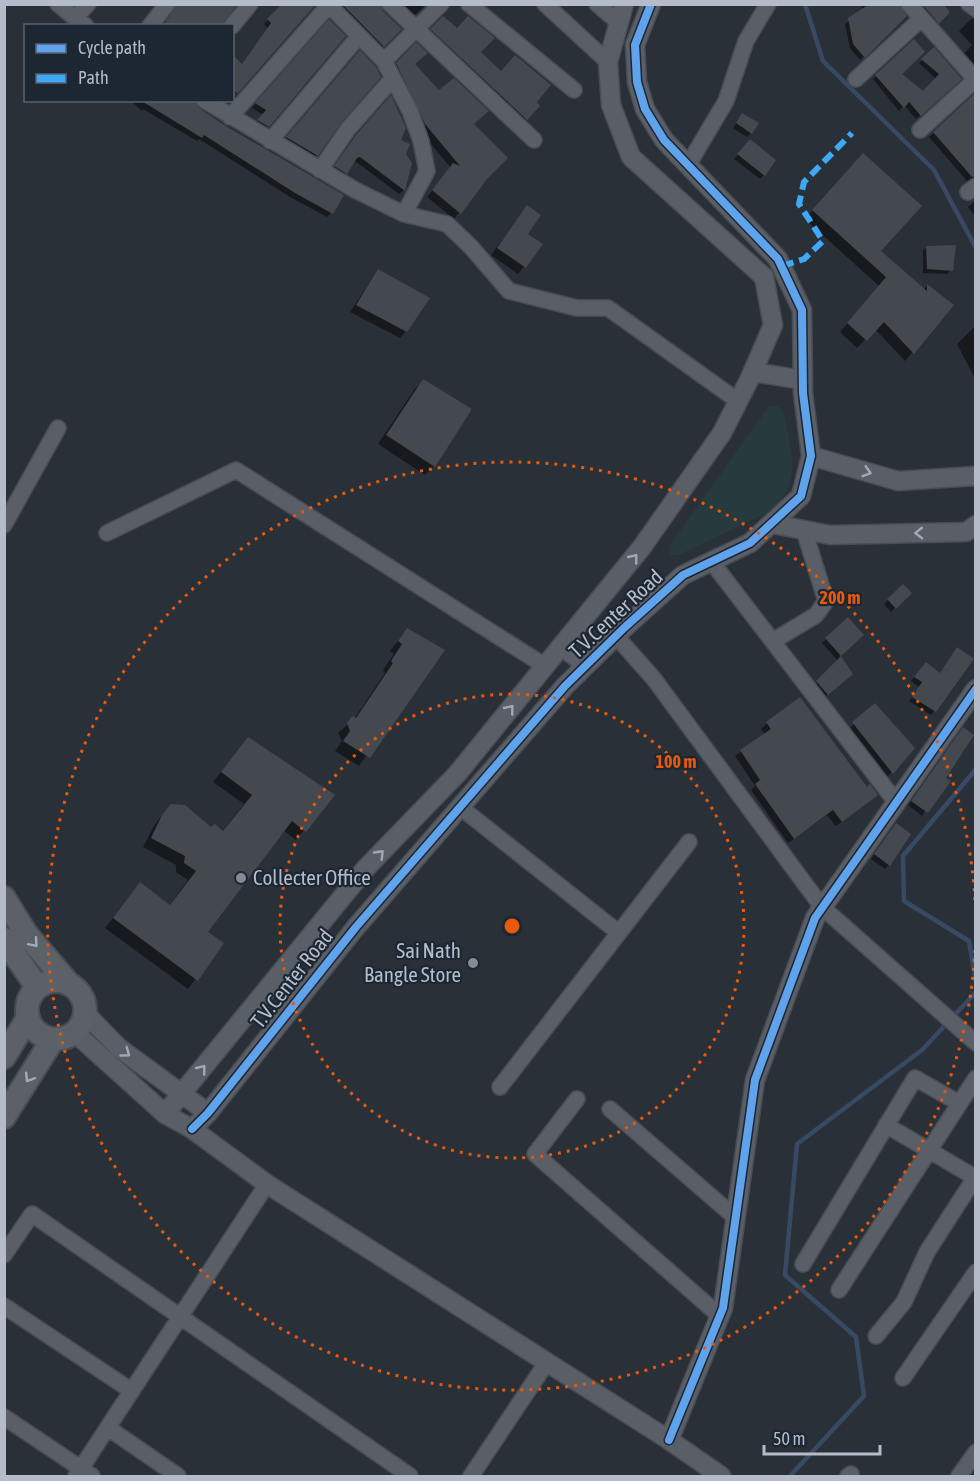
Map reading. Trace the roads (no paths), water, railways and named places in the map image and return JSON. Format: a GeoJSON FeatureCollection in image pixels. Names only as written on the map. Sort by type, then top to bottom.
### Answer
{"type":"FeatureCollection","features":[{"type":"Feature","properties":{"kind":"main road"},"geometry":{"type":"LineString","coordinates":[[4,898],[27,935],[81,996],[70,1028],[4,1117]]}},
{"type":"Feature","properties":{"kind":"main road"},"geometry":{"type":"LineString","coordinates":[[4,939],[38,987]]}},
{"type":"Feature","properties":{"kind":"main road"},"geometry":{"type":"LineString","coordinates":[[4,1057],[28,1018],[28,1002],[38,987],[53,981],[69,984]]}},
{"type":"Feature","properties":{"kind":"main road"},"geometry":{"type":"LineString","coordinates":[[28,1018],[38,1032],[70,1028]]}},
{"type":"Feature","properties":{"kind":"street"},"geometry":{"type":"LineString","coordinates":[[58,4],[81,22],[88,4]]}},
{"type":"Feature","properties":{"kind":"street"},"geometry":{"type":"LineString","coordinates":[[152,24],[167,4]]}},
{"type":"Feature","properties":{"kind":"street"},"geometry":{"type":"LineString","coordinates":[[234,24],[250,4]]}},
{"type":"Feature","properties":{"kind":"street"},"geometry":{"type":"LineString","coordinates":[[390,4],[534,140]]}},
{"type":"Feature","properties":{"kind":"street"},"geometry":{"type":"LineString","coordinates":[[384,61],[441,4]]}},
{"type":"Feature","properties":{"kind":"street"},"geometry":{"type":"LineString","coordinates":[[469,4],[574,90]]}},
{"type":"Feature","properties":{"kind":"street"},"geometry":{"type":"LineString","coordinates":[[545,4],[608,62]]}},
{"type":"Feature","properties":{"kind":"street"},"geometry":{"type":"LineString","coordinates":[[597,4],[622,12],[648,11]]}},
{"type":"Feature","properties":{"kind":"street"},"geometry":{"type":"LineString","coordinates":[[688,165],[726,101],[746,41],[768,4]]}},
{"type":"Feature","properties":{"kind":"street"},"geometry":{"type":"LineString","coordinates":[[909,4],[975,80],[920,130]]}},
{"type":"Feature","properties":{"kind":"street"},"geometry":{"type":"LineString","coordinates":[[969,4],[975,7]]}},
{"type":"Feature","properties":{"kind":"street"},"geometry":{"type":"LineString","coordinates":[[230,117],[329,5],[384,61],[410,111],[421,141],[427,171],[404,214]]}},
{"type":"Feature","properties":{"kind":"street","name":"T.V.Center Road"},"geometry":{"type":"LineString","coordinates":[[192,1129],[208,1113],[356,927],[585,666],[683,575],[750,543],[801,496],[811,456],[803,380],[802,310],[778,259],[664,140],[645,109],[638,82],[635,45],[648,11]]}},
{"type":"Feature","properties":{"kind":"street","name":"T.V.Center Road"},"geometry":{"type":"LineString","coordinates":[[165,1114],[366,868],[457,774],[642,547],[722,433],[753,372],[773,325],[764,277],[630,157],[611,105],[608,62],[622,12]]}},
{"type":"Feature","properties":{"kind":"street"},"geometry":{"type":"LineString","coordinates":[[856,80],[921,19]]}},
{"type":"Feature","properties":{"kind":"street"},"geometry":{"type":"LineString","coordinates":[[270,141],[359,36]]}},
{"type":"Feature","properties":{"kind":"street"},"geometry":{"type":"LineString","coordinates":[[320,170],[348,129],[393,78]]}},
{"type":"Feature","properties":{"kind":"street"},"geometry":{"type":"LineString","coordinates":[[207,102],[320,170],[404,214],[447,224],[471,247],[509,291],[577,308],[608,308],[738,401]]}},
{"type":"Feature","properties":{"kind":"street"},"geometry":{"type":"LineString","coordinates":[[753,372],[803,380]]}},
{"type":"Feature","properties":{"kind":"street"},"geometry":{"type":"LineString","coordinates":[[4,525],[58,428]]}},
{"type":"Feature","properties":{"kind":"street"},"geometry":{"type":"LineString","coordinates":[[811,456],[898,481],[975,476]]}},
{"type":"Feature","properties":{"kind":"street"},"geometry":{"type":"LineString","coordinates":[[108,533],[236,470],[545,666]]}},
{"type":"Feature","properties":{"kind":"street"},"geometry":{"type":"LineString","coordinates":[[773,524],[830,535],[966,532],[975,525]]}},
{"type":"Feature","properties":{"kind":"street"},"geometry":{"type":"LineString","coordinates":[[773,641],[816,615],[826,601],[804,530]]}},
{"type":"Feature","properties":{"kind":"street"},"geometry":{"type":"LineString","coordinates":[[711,561],[896,802]]}},
{"type":"Feature","properties":{"kind":"street"},"geometry":{"type":"LineString","coordinates":[[616,636],[654,679],[822,907],[975,1043]]}},
{"type":"Feature","properties":{"kind":"street"},"geometry":{"type":"LineString","coordinates":[[560,647],[585,666]]}},
{"type":"Feature","properties":{"kind":"street"},"geometry":{"type":"LineString","coordinates":[[669,1440],[720,1316],[736,1218],[754,1080],[815,918],[975,689]]}},
{"type":"Feature","properties":{"kind":"street"},"geometry":{"type":"LineString","coordinates":[[460,807],[619,933]]}},
{"type":"Feature","properties":{"kind":"street"},"geometry":{"type":"LineString","coordinates":[[400,833],[420,852]]}},
{"type":"Feature","properties":{"kind":"street"},"geometry":{"type":"LineString","coordinates":[[500,1087],[689,842]]}},
{"type":"Feature","properties":{"kind":"street"},"geometry":{"type":"LineString","coordinates":[[70,1028],[119,1048],[208,1113]]}},
{"type":"Feature","properties":{"kind":"street"},"geometry":{"type":"LineString","coordinates":[[70,1028],[165,1114],[192,1129],[267,1184],[669,1440],[721,1476]]}},
{"type":"Feature","properties":{"kind":"street"},"geometry":{"type":"LineString","coordinates":[[803,1264],[915,1078],[959,1103]]}},
{"type":"Feature","properties":{"kind":"street"},"geometry":{"type":"LineString","coordinates":[[839,1290],[975,1078]]}},
{"type":"Feature","properties":{"kind":"street"},"geometry":{"type":"LineString","coordinates":[[577,1099],[535,1154],[720,1316]]}},
{"type":"Feature","properties":{"kind":"street"},"geometry":{"type":"LineString","coordinates":[[610,1108],[736,1218]]}},
{"type":"Feature","properties":{"kind":"street"},"geometry":{"type":"LineString","coordinates":[[876,1336],[904,1302],[927,1252],[975,1177],[886,1125]]}},
{"type":"Feature","properties":{"kind":"street"},"geometry":{"type":"LineString","coordinates":[[4,1417],[83,1474],[108,1428],[267,1184]]}},
{"type":"Feature","properties":{"kind":"street"},"geometry":{"type":"LineString","coordinates":[[4,1255],[32,1214],[410,1476]]}},
{"type":"Feature","properties":{"kind":"street"},"geometry":{"type":"LineString","coordinates":[[903,1378],[975,1272]]}},
{"type":"Feature","properties":{"kind":"street"},"geometry":{"type":"LineString","coordinates":[[4,1306],[132,1391]]}},
{"type":"Feature","properties":{"kind":"street"},"geometry":{"type":"LineString","coordinates":[[471,1476],[547,1362]]}},
{"type":"Feature","properties":{"kind":"street"},"geometry":{"type":"LineString","coordinates":[[108,1428],[178,1476]]}},
{"type":"Feature","properties":{"kind":"street"},"geometry":{"type":"LineString","coordinates":[[959,1476],[975,1452]]}},
{"type":"Feature","properties":{"kind":"waterway"},"geometry":{"type":"LineString","coordinates":[[805,4],[823,61],[934,170],[976,248]]}},
{"type":"Feature","properties":{"kind":"waterway"},"geometry":{"type":"LineString","coordinates":[[976,769],[903,856],[904,901],[969,941],[976,983]]}},
{"type":"Feature","properties":{"kind":"waterway"},"geometry":{"type":"LineString","coordinates":[[790,1476],[864,1396],[856,1337],[785,1275],[797,1144],[922,1050],[976,992]]}},
{"type":"Feature","properties":{"kind":"place","name":"Collecter Office"},"geometry":{"type":"Point","coordinates":[241,878]}},
{"type":"Feature","properties":{"kind":"place","name":"Sai Nath Bangle Store"},"geometry":{"type":"Point","coordinates":[473,963]}}]}
